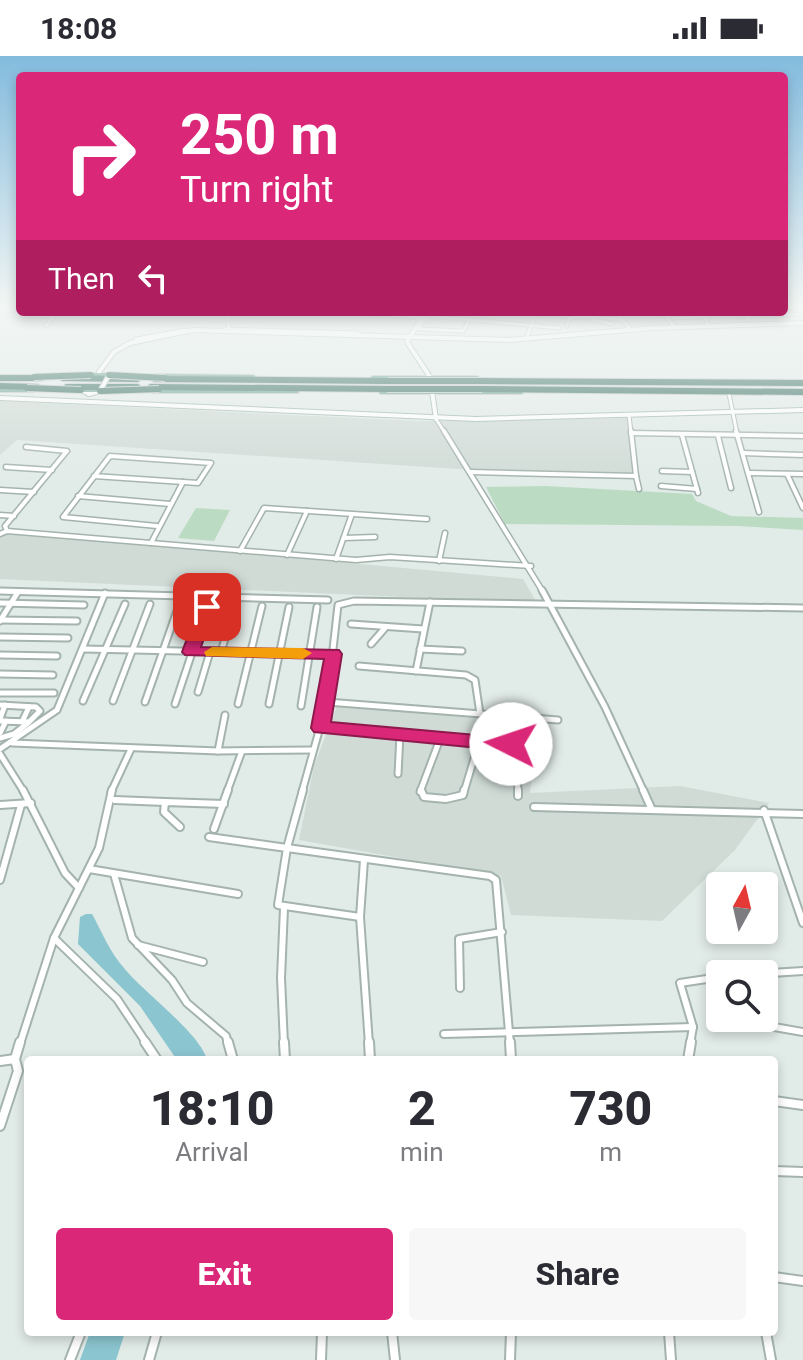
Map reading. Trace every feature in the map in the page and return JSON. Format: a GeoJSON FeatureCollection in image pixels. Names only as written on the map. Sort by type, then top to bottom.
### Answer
{"type":"FeatureCollection","features":[{"type":"Feature","properties":{"kind":"highway"},"geometry":{"type":"LineString","coordinates":[[104,373],[165,378],[388,381],[803,382]]}},
{"type":"Feature","properties":{"kind":"highway"},"geometry":{"type":"LineString","coordinates":[[0,377],[91,375]]}},
{"type":"Feature","properties":{"kind":"highway"},"geometry":{"type":"LineString","coordinates":[[0,377],[265,379]]}},
{"type":"Feature","properties":{"kind":"highway"},"geometry":{"type":"LineString","coordinates":[[0,388],[81,390]]}},
{"type":"Feature","properties":{"kind":"highway"},"geometry":{"type":"LineString","coordinates":[[0,388],[803,393]]}},
{"type":"Feature","properties":{"kind":"highway"},"geometry":{"type":"LineString","coordinates":[[100,391],[257,388]]}},
{"type":"Feature","properties":{"kind":"main road"},"geometry":{"type":"LineString","coordinates":[[425,366],[431,374],[436,418]]}},
{"type":"Feature","properties":{"kind":"main road"},"geometry":{"type":"LineString","coordinates":[[0,377],[421,377],[431,374],[446,377],[803,382]]}},
{"type":"Feature","properties":{"kind":"main road"},"geometry":{"type":"LineString","coordinates":[[0,388],[419,394],[433,398],[446,393],[728,396],[803,393]]}},
{"type":"Feature","properties":{"kind":"main road"},"geometry":{"type":"LineString","coordinates":[[0,398],[436,418],[803,410]]}},
{"type":"Feature","properties":{"kind":"street"},"geometry":{"type":"LineString","coordinates":[[104,373],[91,375],[81,390],[89,394],[100,391],[109,366]]}},
{"type":"Feature","properties":{"kind":"street"},"geometry":{"type":"LineString","coordinates":[[728,396],[759,512]]}},
{"type":"Feature","properties":{"kind":"street"},"geometry":{"type":"LineString","coordinates":[[629,416],[639,489]]}},
{"type":"Feature","properties":{"kind":"street"},"geometry":{"type":"LineString","coordinates":[[436,418],[553,605],[618,728],[652,810]]}},
{"type":"Feature","properties":{"kind":"street"},"geometry":{"type":"LineString","coordinates":[[631,433],[803,436]]}},
{"type":"Feature","properties":{"kind":"street"},"geometry":{"type":"LineString","coordinates":[[661,486],[698,491],[682,435]]}},
{"type":"Feature","properties":{"kind":"street"},"geometry":{"type":"LineString","coordinates":[[718,436],[731,488]]}},
{"type":"Feature","properties":{"kind":"street"},"geometry":{"type":"LineString","coordinates":[[7,531],[4,528],[67,451],[26,447]]}},
{"type":"Feature","properties":{"kind":"street"},"geometry":{"type":"LineString","coordinates":[[743,453],[803,455]]}},
{"type":"Feature","properties":{"kind":"street"},"geometry":{"type":"LineString","coordinates":[[94,476],[200,482],[211,463],[115,455],[94,476],[78,496],[64,519],[157,526]]}},
{"type":"Feature","properties":{"kind":"street"},"geometry":{"type":"LineString","coordinates":[[6,467],[53,470]]}},
{"type":"Feature","properties":{"kind":"street"},"geometry":{"type":"LineString","coordinates":[[662,471],[692,472]]}},
{"type":"Feature","properties":{"kind":"street"},"geometry":{"type":"LineString","coordinates":[[471,472],[636,476]]}},
{"type":"Feature","properties":{"kind":"street"},"geometry":{"type":"LineString","coordinates":[[749,473],[803,474]]}},
{"type":"Feature","properties":{"kind":"street"},"geometry":{"type":"LineString","coordinates":[[787,474],[803,508]]}},
{"type":"Feature","properties":{"kind":"street"},"geometry":{"type":"LineString","coordinates":[[151,544],[157,526],[183,482]]}},
{"type":"Feature","properties":{"kind":"street"},"geometry":{"type":"LineString","coordinates":[[0,490],[35,492]]}},
{"type":"Feature","properties":{"kind":"street"},"geometry":{"type":"LineString","coordinates":[[78,496],[170,504]]}},
{"type":"Feature","properties":{"kind":"street"},"geometry":{"type":"LineString","coordinates":[[240,551],[261,508],[427,519]]}},
{"type":"Feature","properties":{"kind":"street"},"geometry":{"type":"LineString","coordinates":[[287,555],[307,511]]}},
{"type":"Feature","properties":{"kind":"street"},"geometry":{"type":"LineString","coordinates":[[336,559],[352,514]]}},
{"type":"Feature","properties":{"kind":"street"},"geometry":{"type":"LineString","coordinates":[[0,515],[15,516]]}},
{"type":"Feature","properties":{"kind":"street"},"geometry":{"type":"LineString","coordinates":[[0,534],[7,531],[336,559],[531,566]]}},
{"type":"Feature","properties":{"kind":"street"},"geometry":{"type":"LineString","coordinates":[[439,561],[445,533]]}},
{"type":"Feature","properties":{"kind":"street"},"geometry":{"type":"LineString","coordinates":[[344,538],[367,540],[375,537]]}},
{"type":"Feature","properties":{"kind":"street"},"geometry":{"type":"LineString","coordinates":[[0,591],[328,600]]}},
{"type":"Feature","properties":{"kind":"street"},"geometry":{"type":"LineString","coordinates":[[0,621],[19,591]]}},
{"type":"Feature","properties":{"kind":"street"},"geometry":{"type":"LineString","coordinates":[[79,888],[65,873],[31,803],[0,752],[57,710],[105,593]]}},
{"type":"Feature","properties":{"kind":"street"},"geometry":{"type":"LineString","coordinates":[[416,671],[430,602]]}},
{"type":"Feature","properties":{"kind":"street"},"geometry":{"type":"LineString","coordinates":[[0,603],[84,605]]}},
{"type":"Feature","properties":{"kind":"street"},"geometry":{"type":"LineString","coordinates":[[360,917],[284,908],[276,903],[287,848],[327,702],[337,608],[342,603],[803,608]]}},
{"type":"Feature","properties":{"kind":"street"},"geometry":{"type":"LineString","coordinates":[[83,701],[125,604]]}},
{"type":"Feature","properties":{"kind":"street"},"geometry":{"type":"LineString","coordinates":[[113,701],[150,604]]}},
{"type":"Feature","properties":{"kind":"street"},"geometry":{"type":"LineString","coordinates":[[145,702],[179,605]]}},
{"type":"Feature","properties":{"kind":"street"},"geometry":{"type":"LineString","coordinates":[[221,652],[235,605]]}},
{"type":"Feature","properties":{"kind":"street"},"geometry":{"type":"LineString","coordinates":[[238,704],[262,606]]}},
{"type":"Feature","properties":{"kind":"street"},"geometry":{"type":"LineString","coordinates":[[175,704],[207,607]]}},
{"type":"Feature","properties":{"kind":"street"},"geometry":{"type":"LineString","coordinates":[[269,704],[289,607]]}},
{"type":"Feature","properties":{"kind":"street"},"geometry":{"type":"LineString","coordinates":[[301,706],[317,607]]}},
{"type":"Feature","properties":{"kind":"street"},"geometry":{"type":"LineString","coordinates":[[0,621],[77,621]]}},
{"type":"Feature","properties":{"kind":"street"},"geometry":{"type":"LineString","coordinates":[[351,624],[423,629]]}},
{"type":"Feature","properties":{"kind":"street"},"geometry":{"type":"LineString","coordinates":[[371,644],[386,627]]}},
{"type":"Feature","properties":{"kind":"street"},"geometry":{"type":"LineString","coordinates":[[0,637],[68,638]]}},
{"type":"Feature","properties":{"kind":"street"},"geometry":{"type":"LineString","coordinates":[[83,649],[333,654]]}},
{"type":"Feature","properties":{"kind":"street"},"geometry":{"type":"LineString","coordinates":[[420,649],[462,651]]}},
{"type":"Feature","properties":{"kind":"street"},"geometry":{"type":"LineString","coordinates":[[198,692],[210,652]]}},
{"type":"Feature","properties":{"kind":"street"},"geometry":{"type":"LineString","coordinates":[[0,655],[57,656]]}},
{"type":"Feature","properties":{"kind":"street"},"geometry":{"type":"LineString","coordinates":[[359,666],[466,675],[475,680],[480,714]]}},
{"type":"Feature","properties":{"kind":"street"},"geometry":{"type":"LineString","coordinates":[[0,674],[53,675]]}},
{"type":"Feature","properties":{"kind":"street"},"geometry":{"type":"LineString","coordinates":[[0,693],[54,693]]}},
{"type":"Feature","properties":{"kind":"street"},"geometry":{"type":"LineString","coordinates":[[327,702],[558,720]]}},
{"type":"Feature","properties":{"kind":"street"},"geometry":{"type":"LineString","coordinates":[[2,705],[29,707],[40,711],[14,734],[0,736],[2,705]]}},
{"type":"Feature","properties":{"kind":"street"},"geometry":{"type":"LineString","coordinates":[[25,722],[29,707]]}},
{"type":"Feature","properties":{"kind":"street"},"geometry":{"type":"LineString","coordinates":[[218,751],[225,715]]}},
{"type":"Feature","properties":{"kind":"street"},"geometry":{"type":"LineString","coordinates":[[2,720],[25,722]]}},
{"type":"Feature","properties":{"kind":"street"},"geometry":{"type":"LineString","coordinates":[[321,728],[515,747],[518,796]]}},
{"type":"Feature","properties":{"kind":"street"},"geometry":{"type":"LineString","coordinates":[[398,774],[400,735]]}},
{"type":"Feature","properties":{"kind":"street"},"geometry":{"type":"LineString","coordinates":[[440,739],[420,792],[424,797],[446,799],[463,795],[479,742]]}},
{"type":"Feature","properties":{"kind":"street"},"geometry":{"type":"LineString","coordinates":[[12,743],[131,749],[312,750]]}},
{"type":"Feature","properties":{"kind":"street"},"geometry":{"type":"LineString","coordinates":[[0,1126],[18,1071],[15,1059],[54,938],[99,848],[107,800],[131,749]]}},
{"type":"Feature","properties":{"kind":"street"},"geometry":{"type":"LineString","coordinates":[[214,829],[242,751]]}},
{"type":"Feature","properties":{"kind":"street"},"geometry":{"type":"LineString","coordinates":[[115,800],[224,804]]}},
{"type":"Feature","properties":{"kind":"street"},"geometry":{"type":"LineString","coordinates":[[165,802],[164,812],[180,827]]}},
{"type":"Feature","properties":{"kind":"street"},"geometry":{"type":"LineString","coordinates":[[0,805],[31,803]]}},
{"type":"Feature","properties":{"kind":"street"},"geometry":{"type":"LineString","coordinates":[[0,880],[21,805]]}},
{"type":"Feature","properties":{"kind":"street"},"geometry":{"type":"LineString","coordinates":[[534,807],[764,810],[803,814]]}},
{"type":"Feature","properties":{"kind":"street"},"geometry":{"type":"LineString","coordinates":[[764,810],[803,923]]}},
{"type":"Feature","properties":{"kind":"street"},"geometry":{"type":"LineString","coordinates":[[209,837],[490,876],[499,884],[511,1056]]}},
{"type":"Feature","properties":{"kind":"street"},"geometry":{"type":"LineString","coordinates":[[364,860],[360,917],[370,1056]]}},
{"type":"Feature","properties":{"kind":"street"},"geometry":{"type":"LineString","coordinates":[[89,869],[238,894]]}},
{"type":"Feature","properties":{"kind":"street"},"geometry":{"type":"LineString","coordinates":[[114,874],[126,925],[137,944],[172,980],[195,1012],[226,1036],[232,1056]]}},
{"type":"Feature","properties":{"kind":"street"},"geometry":{"type":"LineString","coordinates":[[284,908],[281,978],[285,1056]]}},
{"type":"Feature","properties":{"kind":"street"},"geometry":{"type":"LineString","coordinates":[[460,988],[459,939],[502,932]]}},
{"type":"Feature","properties":{"kind":"street"},"geometry":{"type":"LineString","coordinates":[[54,938],[117,999],[154,1056]]}},
{"type":"Feature","properties":{"kind":"street"},"geometry":{"type":"LineString","coordinates":[[137,944],[203,962]]}},
{"type":"Feature","properties":{"kind":"street"},"geometry":{"type":"LineString","coordinates":[[778,973],[803,971]]}},
{"type":"Feature","properties":{"kind":"street"},"geometry":{"type":"LineString","coordinates":[[689,1056],[693,1027],[680,983],[706,979]]}},
{"type":"Feature","properties":{"kind":"street"},"geometry":{"type":"LineString","coordinates":[[444,1034],[693,1027]]}},
{"type":"Feature","properties":{"kind":"street"},"geometry":{"type":"LineString","coordinates":[[778,1028],[803,1032]]}},
{"type":"Feature","properties":{"kind":"street"},"geometry":{"type":"LineString","coordinates":[[0,1061],[15,1059]]}},
{"type":"Feature","properties":{"kind":"street"},"geometry":{"type":"LineString","coordinates":[[778,1102],[803,1105]]}},
{"type":"Feature","properties":{"kind":"street"},"geometry":{"type":"LineString","coordinates":[[778,1171],[803,1172]]}},
{"type":"Feature","properties":{"kind":"street"},"geometry":{"type":"LineString","coordinates":[[778,1278],[803,1281]]}},
{"type":"Feature","properties":{"kind":"street"},"geometry":{"type":"LineString","coordinates":[[70,1360],[79,1336]]}},
{"type":"Feature","properties":{"kind":"street"},"geometry":{"type":"LineString","coordinates":[[149,1360],[156,1336]]}},
{"type":"Feature","properties":{"kind":"street"},"geometry":{"type":"LineString","coordinates":[[321,1360],[322,1336]]}},
{"type":"Feature","properties":{"kind":"street"},"geometry":{"type":"LineString","coordinates":[[392,1336],[395,1360]]}},
{"type":"Feature","properties":{"kind":"street"},"geometry":{"type":"LineString","coordinates":[[510,1360],[511,1336]]}},
{"type":"Feature","properties":{"kind":"street"},"geometry":{"type":"LineString","coordinates":[[669,1336],[671,1360]]}},
{"type":"Feature","properties":{"kind":"street"},"geometry":{"type":"LineString","coordinates":[[767,1336],[771,1360]]}},
{"type":"Feature","properties":{"kind":"shaded area"},"geometry":{"type":"Polygon","coordinates":[[[0,401],[418,421],[630,418],[634,474],[458,469],[17,440],[0,455],[0,401]]]}},
{"type":"Feature","properties":{"kind":"shaded area"},"geometry":{"type":"Polygon","coordinates":[[[0,531],[523,579],[537,603],[0,579],[0,531]]]}},
{"type":"Feature","properties":{"kind":"shaded area"},"geometry":{"type":"Polygon","coordinates":[[[337,706],[510,721],[509,750],[535,751],[530,793],[680,786],[769,803],[735,850],[712,872],[706,872],[706,878],[662,921],[511,915],[501,876],[299,840],[314,766],[337,706]]]}},
{"type":"Feature","properties":{"kind":"green space"},"geometry":{"type":"Polygon","coordinates":[[[545,486],[692,494],[696,501],[731,516],[803,518],[803,530],[738,526],[505,524],[486,487],[545,486]]]}},
{"type":"Feature","properties":{"kind":"green space"},"geometry":{"type":"Polygon","coordinates":[[[196,508],[230,510],[214,541],[178,538],[196,508]]]}},
{"type":"Feature","properties":{"kind":"water"},"geometry":{"type":"Polygon","coordinates":[[[92,914],[119,962],[194,1038],[205,1056],[174,1056],[140,1006],[78,944],[80,917],[92,914]]]}},
{"type":"Feature","properties":{"kind":"water"},"geometry":{"type":"Polygon","coordinates":[[[89,1336],[124,1336],[116,1360],[80,1360],[89,1336]]]}},
{"type":"Feature","properties":{"kind":"slow traffic"},"geometry":{"type":"LineString","coordinates":[[212,652],[303,653]]}},
{"type":"Feature","properties":{"kind":"route"},"geometry":{"type":"LineString","coordinates":[[207,607],[191,652],[333,654],[321,728],[511,744]]}}]}
